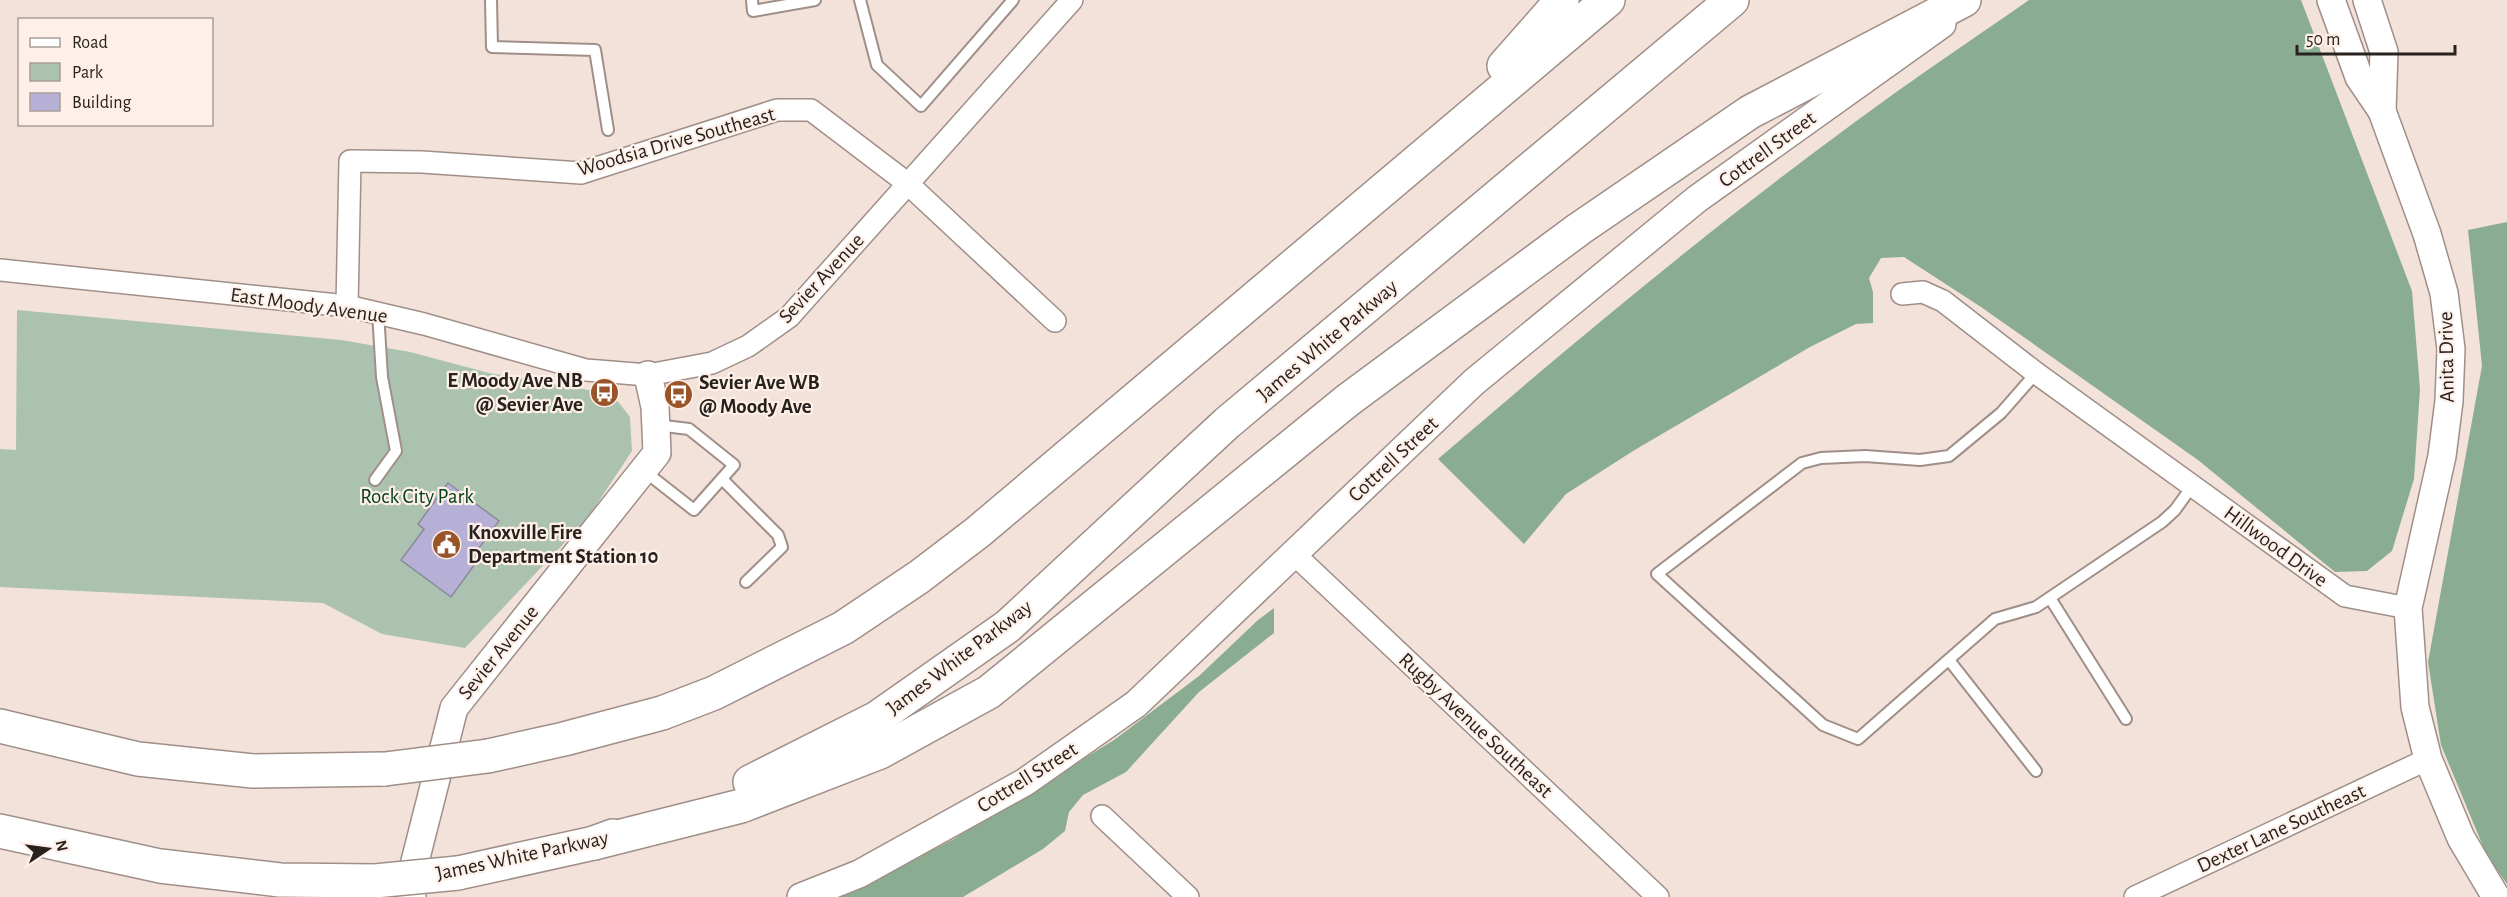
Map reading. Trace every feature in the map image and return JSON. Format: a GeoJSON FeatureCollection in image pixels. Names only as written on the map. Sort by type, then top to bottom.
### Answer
{"type":"FeatureCollection","features":[{"type":"Feature","properties":{"kind":"highway"},"geometry":{"type":"LineString","coordinates":[[1430,151],[1562,0]]}},
{"type":"Feature","properties":{"kind":"highway"},"geometry":{"type":"LineString","coordinates":[[0,726],[138,759],[253,771],[385,769],[488,756],[564,739],[662,713],[714,693],[843,628],[919,577],[978,531],[1608,0]]}},
{"type":"Feature","properties":{"kind":"highway","name":"James White Parkway"},"geometry":{"type":"LineString","coordinates":[[0,831],[160,866],[280,880],[375,881],[458,873],[594,843],[716,799],[877,718],[1008,626],[1227,423],[1732,0]]}},
{"type":"Feature","properties":{"kind":"highway"},"geometry":{"type":"LineString","coordinates":[[594,843],[741,806],[880,752],[989,692],[1348,400],[1579,229],[1750,112],[1964,0]]}},
{"type":"Feature","properties":{"kind":"street","name":"Sevier Avenue"},"geometry":{"type":"LineString","coordinates":[[412,897],[410,881],[454,708],[657,453],[655,407],[648,375],[712,363],[766,335],[789,317],[906,183],[1072,0]]}},
{"type":"Feature","properties":{"kind":"street","name":"Cottrell Street"},"geometry":{"type":"LineString","coordinates":[[801,897],[860,874],[1034,776],[1136,704],[1474,382],[1697,199],[1977,0]]}},
{"type":"Feature","properties":{"kind":"street","name":"Anita Drive"},"geometry":{"type":"LineString","coordinates":[[2331,0],[2359,77],[2382,111],[2427,234],[2444,293],[2451,349],[2449,401],[2442,456],[2408,608]]}},
{"type":"Feature","properties":{"kind":"street","name":"Anita Drive"},"geometry":{"type":"LineString","coordinates":[[2367,0],[2384,52],[2382,111]]}},
{"type":"Feature","properties":{"kind":"street","name":"Woodsia Drive Southeast"},"geometry":{"type":"LineString","coordinates":[[347,306],[350,161],[422,162],[581,173],[777,110],[792,108],[811,110],[906,183]]}},
{"type":"Feature","properties":{"kind":"street"},"geometry":{"type":"LineString","coordinates":[[906,183],[1055,321]]}},
{"type":"Feature","properties":{"kind":"street","name":"East Moody Avenue"},"geometry":{"type":"LineString","coordinates":[[0,270],[347,306],[378,312],[586,370],[648,375]]}},
{"type":"Feature","properties":{"kind":"street","name":"Hillwood Drive"},"geometry":{"type":"LineString","coordinates":[[1902,294],[1923,292],[1943,302],[2036,373],[2345,596],[2408,608]]}},
{"type":"Feature","properties":{"kind":"street","name":"Rugby Avenue Southeast"},"geometry":{"type":"LineString","coordinates":[[1293,553],[1658,897]]}},
{"type":"Feature","properties":{"kind":"street"},"geometry":{"type":"LineString","coordinates":[[2408,608],[2415,707],[2428,759],[2461,838],[2496,897]]}},
{"type":"Feature","properties":{"kind":"street","name":"Dexter Lane Southeast"},"geometry":{"type":"LineString","coordinates":[[2134,897],[2428,759]]}},
{"type":"Feature","properties":{"kind":"street"},"geometry":{"type":"LineString","coordinates":[[1102,816],[1188,897]]}},
{"type":"Feature","properties":{"kind":"lane"},"geometry":{"type":"LineString","coordinates":[[491,0],[492,47],[595,50],[608,130]]}},
{"type":"Feature","properties":{"kind":"lane"},"geometry":{"type":"LineString","coordinates":[[752,0],[753,11],[815,0]]}},
{"type":"Feature","properties":{"kind":"lane"},"geometry":{"type":"LineString","coordinates":[[860,0],[877,65],[921,106],[1013,0]]}},
{"type":"Feature","properties":{"kind":"lane"},"geometry":{"type":"LineString","coordinates":[[375,480],[396,452],[382,377],[378,312]]}},
{"type":"Feature","properties":{"kind":"lane"},"geometry":{"type":"LineString","coordinates":[[2036,373],[2001,413],[1950,456],[1920,460],[1865,456],[1821,458],[1802,463],[1657,574],[1823,725],[1858,739],[1995,619],[2036,607],[2050,598],[2162,522],[2175,510],[2193,485]]}},
{"type":"Feature","properties":{"kind":"lane"},"geometry":{"type":"LineString","coordinates":[[643,470],[694,510],[734,465],[689,429],[656,425]]}},
{"type":"Feature","properties":{"kind":"lane"},"geometry":{"type":"LineString","coordinates":[[722,479],[778,535],[782,547],[746,582]]}},
{"type":"Feature","properties":{"kind":"lane"},"geometry":{"type":"LineString","coordinates":[[2050,598],[2126,719]]}},
{"type":"Feature","properties":{"kind":"lane"},"geometry":{"type":"LineString","coordinates":[[1948,660],[2036,771]]}},
{"type":"Feature","properties":{"kind":"green space"},"geometry":{"type":"Polygon","coordinates":[[[2029,0],[2301,0],[2412,291],[2420,389],[2414,479],[2392,551],[2367,571],[2335,572],[2198,460],[1981,307],[1904,257],[1881,258],[1869,278],[1873,292],[1873,323],[1856,324],[1810,347],[1633,451],[1566,494],[1524,544],[1438,459],[1590,330],[1745,205],[1917,77],[2029,0]]]}},
{"type":"Feature","properties":{"kind":"green space"},"geometry":{"type":"Polygon","coordinates":[[[2507,222],[2507,884],[2487,856],[2441,745],[2428,662],[2482,366],[2468,230],[2507,222]]]}},
{"type":"Feature","properties":{"kind":"green space","name":"Rock City Park"},"geometry":{"type":"Polygon","coordinates":[[[17,310],[341,340],[410,352],[489,373],[612,394],[630,417],[632,451],[587,519],[465,648],[382,634],[323,603],[0,587],[0,449],[16,450],[17,310]]]}},
{"type":"Feature","properties":{"kind":"green space"},"geometry":{"type":"Polygon","coordinates":[[[1274,608],[1274,633],[1199,692],[1126,772],[1083,795],[1069,812],[1065,831],[1043,849],[963,897],[839,897],[952,840],[1114,740],[1199,676],[1258,620],[1274,608]]]}},
{"type":"Feature","properties":{"kind":"building","name":"Knoxville Fire Department Station 10"},"geometry":{"type":"Polygon","coordinates":[[[448,483],[499,521],[470,560],[475,564],[451,597],[401,560],[424,529],[418,524],[448,483]]]}},
{"type":"Feature","properties":{"kind":"place","name":"E Moody Ave NB @ Sevier Ave"},"geometry":{"type":"Point","coordinates":[604,392]}},
{"type":"Feature","properties":{"kind":"place","name":"Sevier Ave WB @ Moody Ave"},"geometry":{"type":"Point","coordinates":[678,394]}},
{"type":"Feature","properties":{"kind":"place","name":"Knoxville Fire Department Station 10"},"geometry":{"type":"Point","coordinates":[447,544]}}]}
